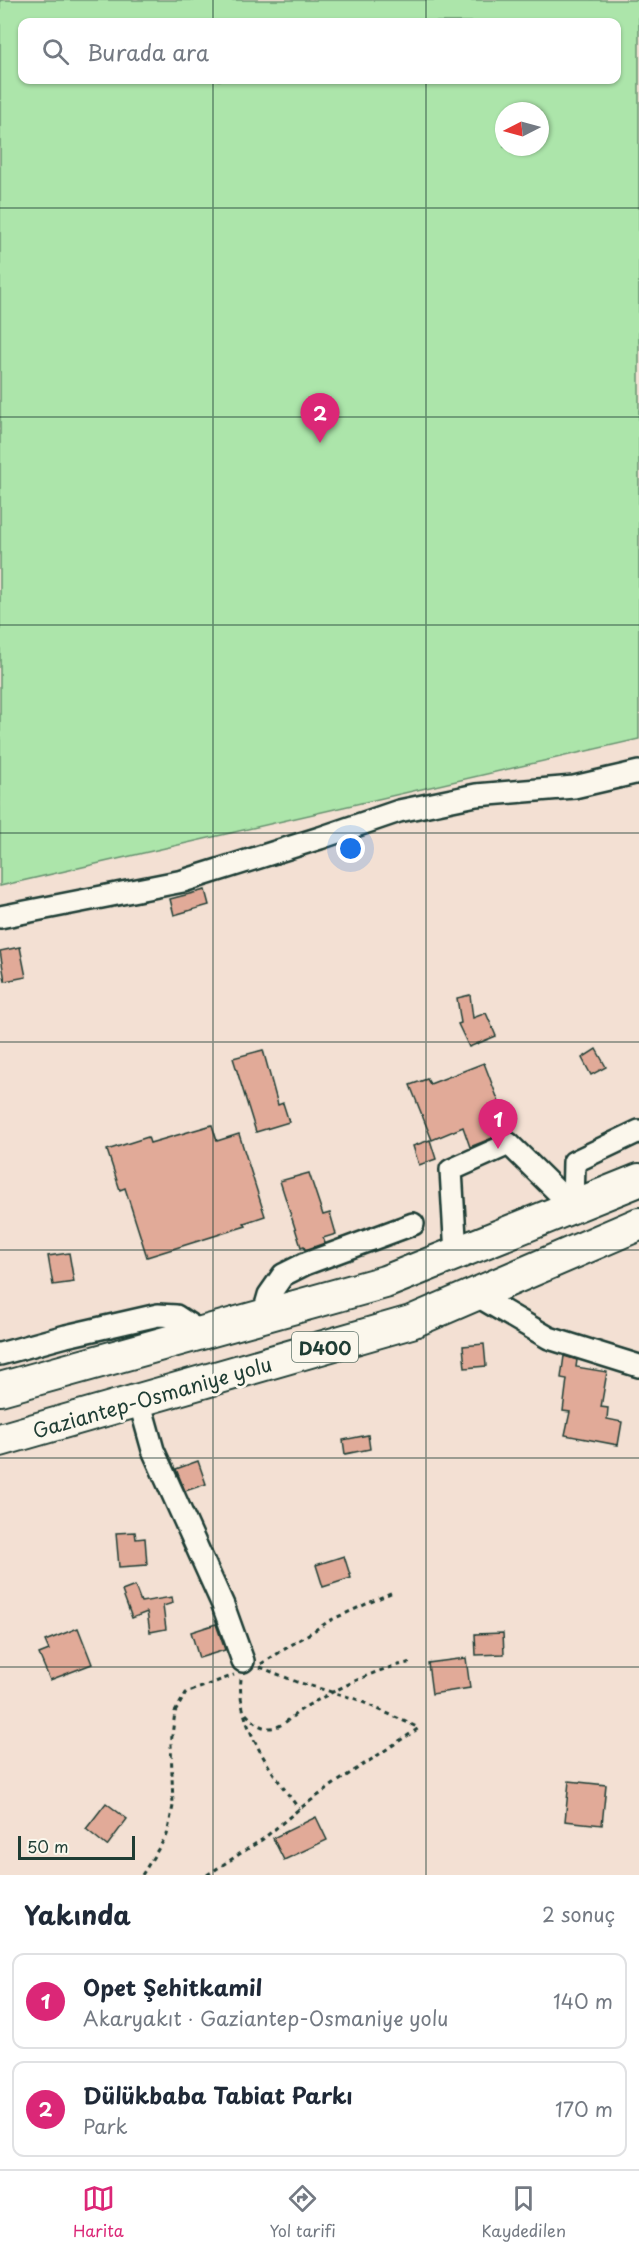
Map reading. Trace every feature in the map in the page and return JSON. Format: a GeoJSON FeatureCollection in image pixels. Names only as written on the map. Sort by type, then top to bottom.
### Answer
{"type":"FeatureCollection","features":[{"type":"Feature","properties":{"kind":"highway","name":"D400"},"geometry":{"type":"LineString","coordinates":[[0,1389],[385,1282],[639,1180]]}},
{"type":"Feature","properties":{"kind":"highway","name":"Gaziantep-Osmaniye yolu"},"geometry":{"type":"LineString","coordinates":[[0,1440],[411,1322],[639,1224]]}},
{"type":"Feature","properties":{"kind":"street"},"geometry":{"type":"LineString","coordinates":[[0,917],[183,881],[399,811],[476,795],[574,787],[639,772]]}},
{"type":"Feature","properties":{"kind":"street"},"geometry":{"type":"LineString","coordinates":[[573,1207],[574,1162],[639,1131]]}},
{"type":"Feature","properties":{"kind":"street"},"geometry":{"type":"LineString","coordinates":[[456,1254],[451,1170],[509,1144],[573,1207]]}},
{"type":"Feature","properties":{"kind":"street"},"geometry":{"type":"LineString","coordinates":[[263,1316],[269,1295],[283,1275],[305,1264],[413,1224]]}},
{"type":"Feature","properties":{"kind":"street"},"geometry":{"type":"LineString","coordinates":[[476,1295],[549,1338],[639,1366]]}},
{"type":"Feature","properties":{"kind":"street"},"geometry":{"type":"LineString","coordinates":[[0,1354],[158,1315],[176,1316],[202,1333]]}},
{"type":"Feature","properties":{"kind":"street"},"geometry":{"type":"LineString","coordinates":[[139,1400],[153,1450],[223,1605],[243,1661]]}},
{"type":"Feature","properties":{"kind":"path"},"geometry":{"type":"LineString","coordinates":[[207,1875],[263,1839],[299,1809],[419,1728],[356,1700],[297,1682],[256,1666],[331,1620],[394,1591]]}},
{"type":"Feature","properties":{"kind":"path"},"geometry":{"type":"LineString","coordinates":[[244,1713],[258,1726],[275,1727],[332,1692],[377,1670],[413,1662]]}},
{"type":"Feature","properties":{"kind":"path"},"geometry":{"type":"LineString","coordinates":[[142,1875],[167,1835],[173,1806],[171,1744],[175,1712],[186,1692],[242,1672],[240,1689],[244,1713],[256,1745],[276,1779],[299,1809]]}},
{"type":"Feature","properties":{"kind":"green space"},"geometry":{"type":"Polygon","coordinates":[[[0,0],[639,0],[639,739],[0,886],[0,0]]]}},
{"type":"Feature","properties":{"kind":"building"},"geometry":{"type":"Polygon","coordinates":[[[205,890],[209,905],[174,915],[170,899],[205,890]]]}},
{"type":"Feature","properties":{"kind":"building"},"geometry":{"type":"Polygon","coordinates":[[[20,947],[26,977],[5,981],[0,951],[20,947]]]}},
{"type":"Feature","properties":{"kind":"building"},"geometry":{"type":"Polygon","coordinates":[[[470,995],[473,1018],[486,1013],[496,1036],[469,1047],[458,1024],[461,1023],[457,998],[470,995]]]}},
{"type":"Feature","properties":{"kind":"building"},"geometry":{"type":"Polygon","coordinates":[[[596,1049],[606,1067],[591,1075],[582,1058],[596,1049]]]}},
{"type":"Feature","properties":{"kind":"building"},"geometry":{"type":"Polygon","coordinates":[[[263,1050],[278,1105],[283,1103],[289,1122],[256,1132],[233,1058],[263,1050]]]}},
{"type":"Feature","properties":{"kind":"building"},"geometry":{"type":"Polygon","coordinates":[[[484,1063],[510,1131],[470,1147],[463,1127],[432,1140],[410,1085],[427,1079],[430,1084],[484,1063]]]}},
{"type":"Feature","properties":{"kind":"building"},"geometry":{"type":"Polygon","coordinates":[[[212,1125],[217,1141],[239,1134],[265,1216],[244,1223],[246,1226],[147,1257],[125,1188],[120,1190],[107,1150],[148,1137],[150,1143],[212,1125]]]}},
{"type":"Feature","properties":{"kind":"building"},"geometry":{"type":"Polygon","coordinates":[[[430,1140],[436,1159],[419,1165],[413,1146],[430,1140]]]}},
{"type":"Feature","properties":{"kind":"building"},"geometry":{"type":"Polygon","coordinates":[[[309,1173],[323,1215],[330,1213],[336,1234],[323,1238],[325,1243],[305,1250],[304,1246],[301,1247],[280,1181],[309,1173]]]}},
{"type":"Feature","properties":{"kind":"building"},"geometry":{"type":"Polygon","coordinates":[[[69,1253],[74,1282],[53,1285],[48,1256],[69,1253]]]}},
{"type":"Feature","properties":{"kind":"building"},"geometry":{"type":"Polygon","coordinates":[[[484,1344],[486,1366],[465,1368],[463,1346],[484,1344]]]}},
{"type":"Feature","properties":{"kind":"building"},"geometry":{"type":"Polygon","coordinates":[[[564,1356],[577,1360],[576,1367],[607,1372],[601,1407],[608,1408],[607,1419],[622,1422],[618,1445],[565,1435],[570,1412],[563,1411],[567,1379],[561,1378],[564,1356]]]}},
{"type":"Feature","properties":{"kind":"building"},"geometry":{"type":"Polygon","coordinates":[[[368,1435],[370,1449],[345,1454],[343,1440],[368,1435]]]}},
{"type":"Feature","properties":{"kind":"building"},"geometry":{"type":"Polygon","coordinates":[[[198,1461],[206,1484],[185,1491],[176,1469],[198,1461]]]}},
{"type":"Feature","properties":{"kind":"building"},"geometry":{"type":"Polygon","coordinates":[[[135,1532],[136,1539],[145,1538],[147,1565],[119,1567],[116,1533],[135,1532]]]}},
{"type":"Feature","properties":{"kind":"building"},"geometry":{"type":"Polygon","coordinates":[[[344,1556],[351,1578],[323,1587],[316,1565],[344,1556]]]}},
{"type":"Feature","properties":{"kind":"building"},"geometry":{"type":"Polygon","coordinates":[[[135,1586],[141,1602],[172,1597],[173,1603],[163,1606],[166,1629],[150,1632],[147,1612],[132,1618],[122,1591],[135,1586]]]}},
{"type":"Feature","properties":{"kind":"building"},"geometry":{"type":"Polygon","coordinates":[[[216,1624],[225,1650],[199,1658],[191,1632],[216,1624]]]}},
{"type":"Feature","properties":{"kind":"building"},"geometry":{"type":"Polygon","coordinates":[[[78,1628],[92,1664],[50,1680],[39,1654],[49,1650],[45,1641],[78,1628]]]}},
{"type":"Feature","properties":{"kind":"building"},"geometry":{"type":"Polygon","coordinates":[[[503,1633],[504,1654],[476,1655],[475,1634],[503,1633]]]}},
{"type":"Feature","properties":{"kind":"building"},"geometry":{"type":"Polygon","coordinates":[[[466,1658],[470,1688],[432,1694],[428,1663],[466,1658]]]}},
{"type":"Feature","properties":{"kind":"building"},"geometry":{"type":"Polygon","coordinates":[[[569,1781],[606,1785],[602,1825],[565,1821],[569,1781]]]}},
{"type":"Feature","properties":{"kind":"building"},"geometry":{"type":"Polygon","coordinates":[[[106,1803],[127,1819],[107,1846],[86,1829],[106,1803]]]}},
{"type":"Feature","properties":{"kind":"building"},"geometry":{"type":"Polygon","coordinates":[[[316,1817],[327,1840],[284,1860],[273,1838],[316,1817]]]}},
{"type":"Feature","properties":{"kind":"place","name":"Dülükbaba Tabiat Parkı"},"geometry":{"type":"Point","coordinates":[320,443]}},
{"type":"Feature","properties":{"kind":"place","name":"Opet Şehitkamil"},"geometry":{"type":"Point","coordinates":[498,1149]}}]}
